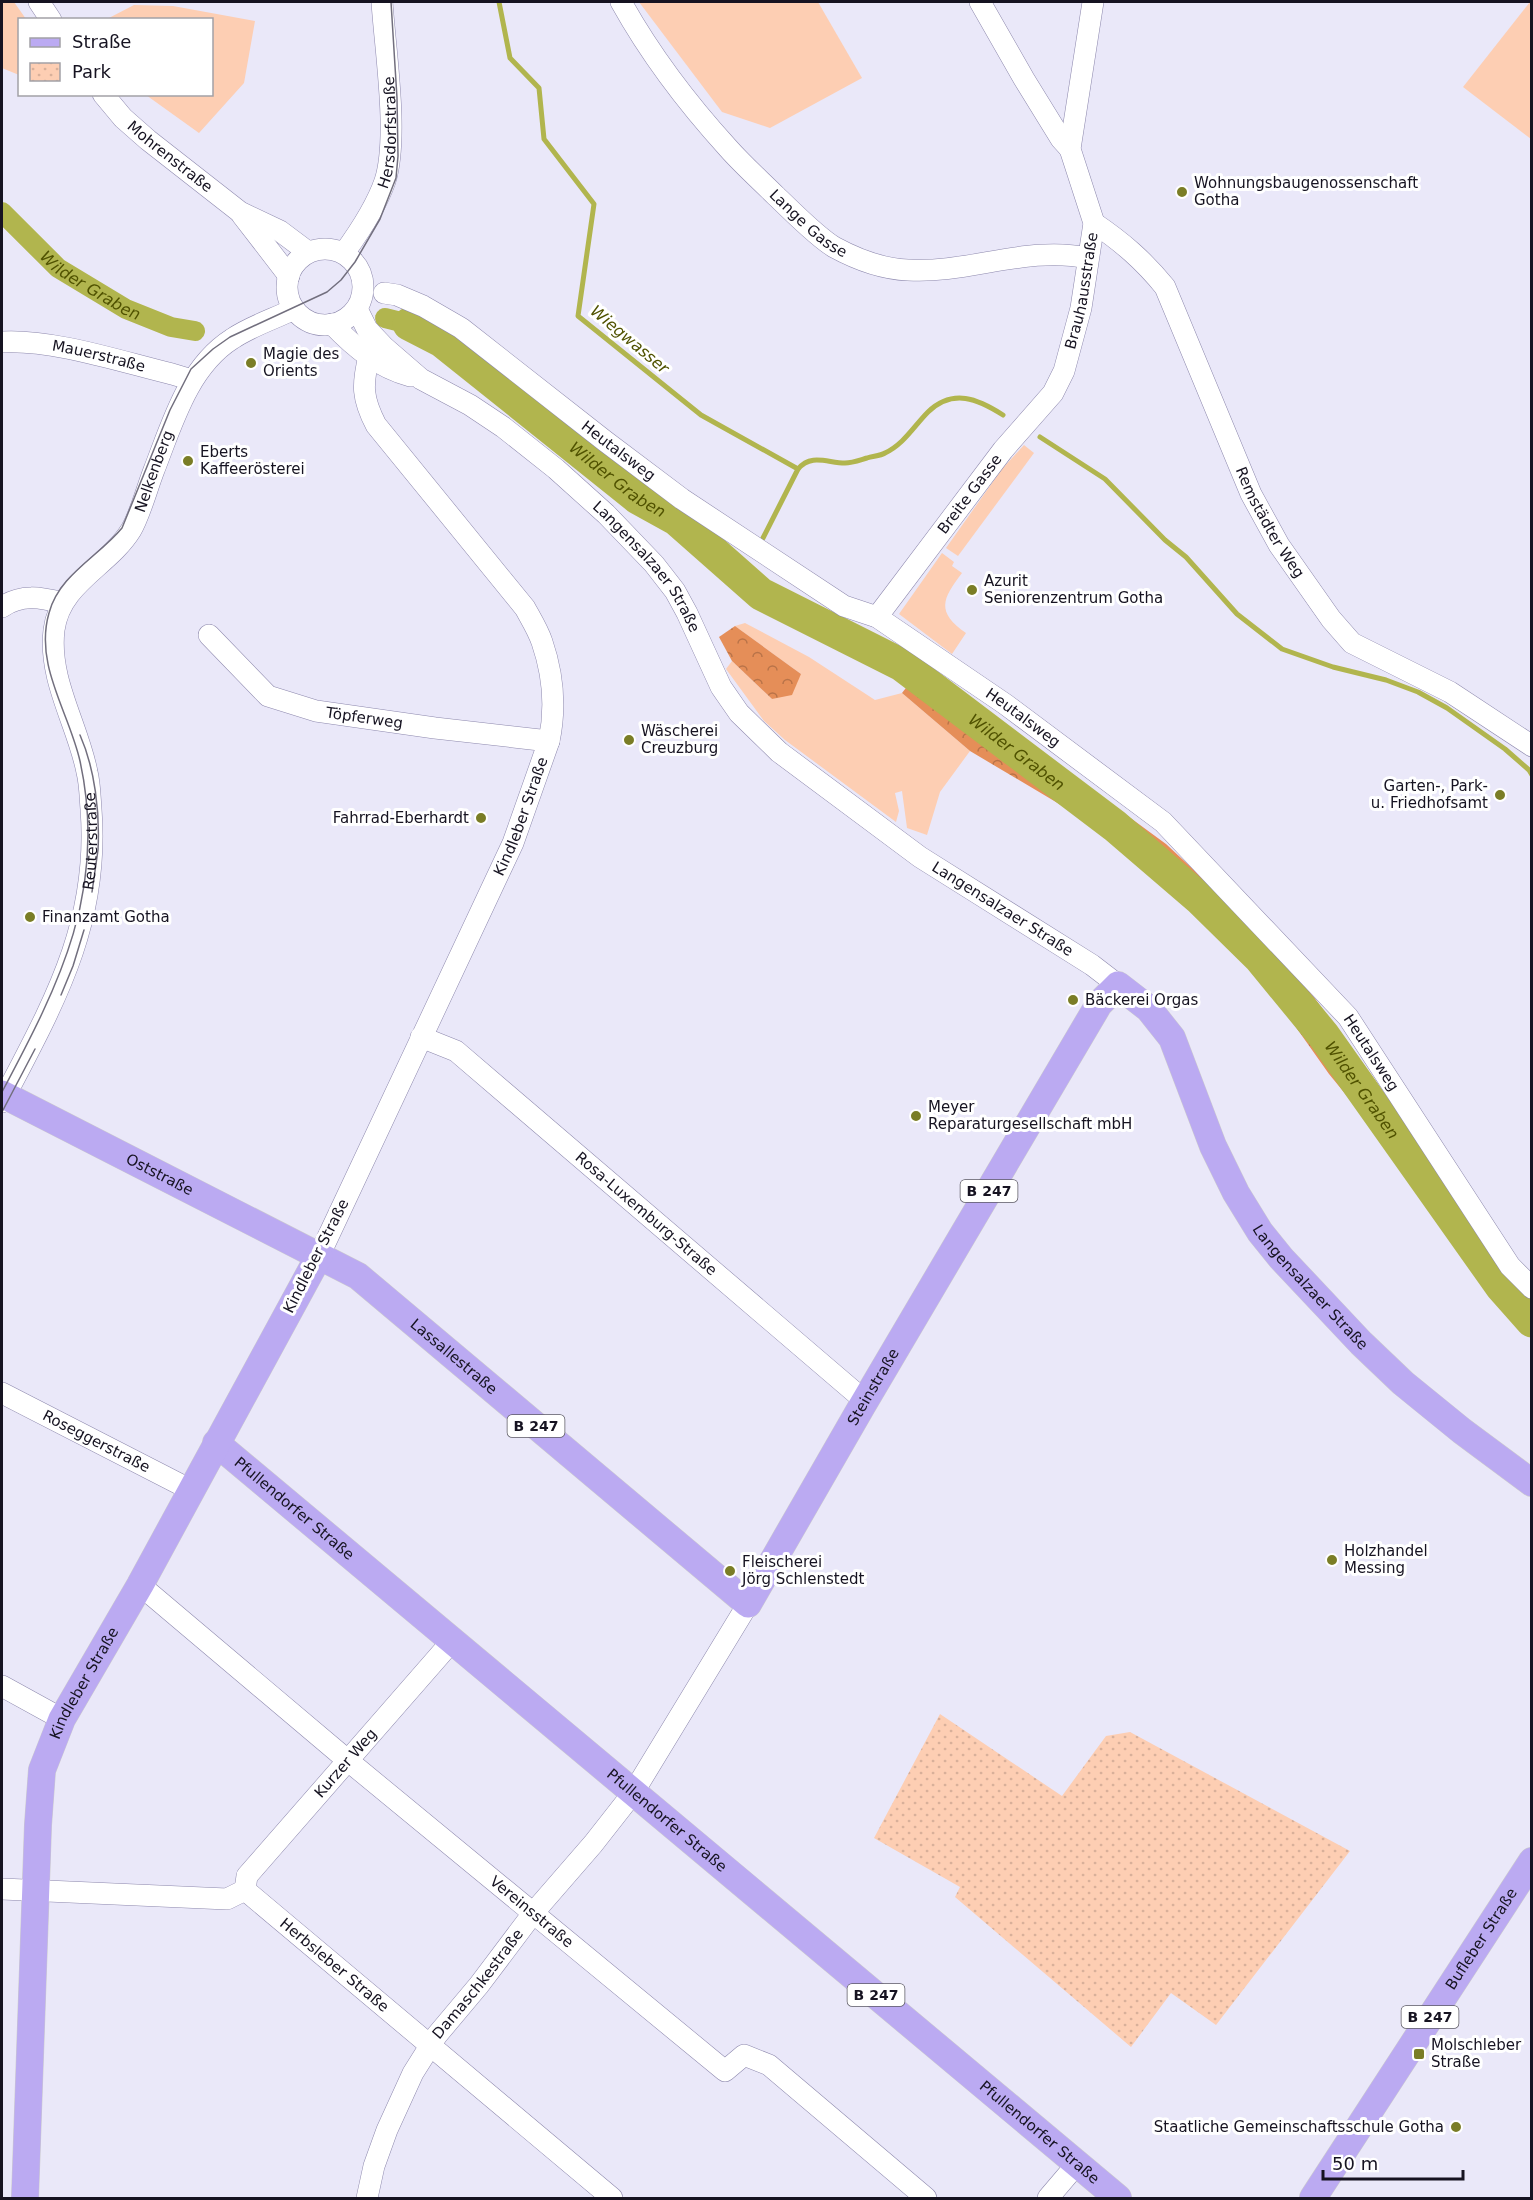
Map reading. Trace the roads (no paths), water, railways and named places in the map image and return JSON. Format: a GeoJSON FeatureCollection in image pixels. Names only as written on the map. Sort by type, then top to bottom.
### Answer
{"type":"FeatureCollection","features":[{"type":"Feature","properties":{"kind":"main road","name":"Steinstraße"},"geometry":{"type":"LineString","coordinates":[[748,1604],[1099,1004],[1118,985]]}},
{"type":"Feature","properties":{"kind":"main road","name":"Langensalzaer Straße"},"geometry":{"type":"LineString","coordinates":[[1118,985],[1149,1009],[1172,1038],[1213,1146],[1236,1193],[1260,1232],[1281,1258],[1361,1343],[1403,1383],[1532,1483]]}},
{"type":"Feature","properties":{"kind":"main road","name":"Oststraße"},"geometry":{"type":"LineString","coordinates":[[3,1097],[319,1256]]}},
{"type":"Feature","properties":{"kind":"main road","name":"Kindleber Straße"},"geometry":{"type":"LineString","coordinates":[[25,2199],[42,1770],[62,1719],[140,1586],[319,1256]]}},
{"type":"Feature","properties":{"kind":"main road","name":"Lassallestraße"},"geometry":{"type":"LineString","coordinates":[[319,1256],[358,1276],[748,1604]]}},
{"type":"Feature","properties":{"kind":"main road","name":"Pfullendorfer Straße"},"geometry":{"type":"LineString","coordinates":[[216,1443],[1118,2199]]}},
{"type":"Feature","properties":{"kind":"main road","name":"Bufleber Straße"},"geometry":{"type":"LineString","coordinates":[[1313,2199],[1532,1861]]}},
{"type":"Feature","properties":{"kind":"street"},"geometry":{"type":"LineString","coordinates":[[39,2],[50,18]]}},
{"type":"Feature","properties":{"kind":"street","name":"Hersdorfstraße"},"geometry":{"type":"LineString","coordinates":[[344,253],[376,201],[385,180],[389,157],[390,107],[382,2]]}},
{"type":"Feature","properties":{"kind":"street","name":"Lange Gasse"},"geometry":{"type":"LineString","coordinates":[[621,2],[669,76],[728,149],[791,211],[834,247],[883,267],[908,270],[946,270],[1004,258],[1073,255],[1088,258]]}},
{"type":"Feature","properties":{"kind":"street"},"geometry":{"type":"LineString","coordinates":[[980,2],[1054,129],[1070,149]]}},
{"type":"Feature","properties":{"kind":"street","name":"Brauhausstraße"},"geometry":{"type":"LineString","coordinates":[[1064,371],[1082,308],[1094,223],[1070,149],[1093,2]]}},
{"type":"Feature","properties":{"kind":"street","name":"Mohrenstraße"},"geometry":{"type":"LineString","coordinates":[[105,96],[123,118],[148,140],[240,213],[289,276]]}},
{"type":"Feature","properties":{"kind":"street","name":"Mohrenstraße"},"geometry":{"type":"LineString","coordinates":[[240,213],[280,231],[308,252]]}},
{"type":"Feature","properties":{"kind":"street","name":"Remstädter Weg"},"geometry":{"type":"LineString","coordinates":[[1094,223],[1144,262],[1165,287],[1251,494],[1279,546],[1331,620],[1352,644],[1450,693],[1532,746]]}},
{"type":"Feature","properties":{"kind":"street"},"geometry":{"type":"LineString","coordinates":[[326,248],[344,253],[355,262],[363,280],[364,291],[357,309],[350,316],[332,324],[320,325],[309,321],[294,309],[288,297],[287,286],[293,266],[308,252],[326,248]]}},
{"type":"Feature","properties":{"kind":"street","name":"Heutalsweg"},"geometry":{"type":"LineString","coordinates":[[384,293],[397,295],[423,306],[461,328],[682,499],[844,606],[877,617],[1005,704],[1163,822],[1348,1017],[1510,1266],[1532,1288]]}},
{"type":"Feature","properties":{"kind":"street","name":"Nelkenberg"},"geometry":{"type":"LineString","coordinates":[[62,603],[131,530],[192,380],[207,360],[231,339],[294,309]]}},
{"type":"Feature","properties":{"kind":"street","name":"Langensalzaer Straße"},"geometry":{"type":"LineString","coordinates":[[357,309],[367,329],[421,379],[470,405],[556,469],[606,514],[654,564],[675,591],[721,687],[739,713],[779,752],[920,857],[1092,965],[1118,985]]}},
{"type":"Feature","properties":{"kind":"street","name":"Langensalzaer Straße"},"geometry":{"type":"LineString","coordinates":[[332,324],[353,346],[391,371],[421,379]]}},
{"type":"Feature","properties":{"kind":"street","name":"Mauerstraße"},"geometry":{"type":"LineString","coordinates":[[2,342],[16,341],[50,345],[192,380]]}},
{"type":"Feature","properties":{"kind":"street","name":"Kindleber Straße"},"geometry":{"type":"LineString","coordinates":[[319,1256],[513,843],[549,741],[552,725],[553,689],[542,641],[525,608],[376,425],[366,405],[363,389],[369,356]]}},
{"type":"Feature","properties":{"kind":"street","name":"Breite Gasse"},"geometry":{"type":"LineString","coordinates":[[877,617],[1003,450],[1053,393],[1064,371]]}},
{"type":"Feature","properties":{"kind":"street"},"geometry":{"type":"LineString","coordinates":[[2,607],[22,598],[62,603]]}},
{"type":"Feature","properties":{"kind":"street","name":"Reuterstraße"},"geometry":{"type":"LineString","coordinates":[[3,1097],[61,986],[82,923],[90,877],[93,847],[88,775],[82,749],[57,675],[53,654],[54,632],[62,603]]}},
{"type":"Feature","properties":{"kind":"street","name":"Töpferweg"},"geometry":{"type":"LineString","coordinates":[[209,635],[268,696],[316,711],[549,741]]}},
{"type":"Feature","properties":{"kind":"street","name":"Rosa-Luxemburg-Straße"},"geometry":{"type":"LineString","coordinates":[[421,1037],[456,1051],[865,1401]]}},
{"type":"Feature","properties":{"kind":"street","name":"Roseggerstraße"},"geometry":{"type":"LineString","coordinates":[[2,1393],[191,1490]]}},
{"type":"Feature","properties":{"kind":"street","name":"Vereinsstraße"},"geometry":{"type":"LineString","coordinates":[[140,1586],[346,1760],[725,2071],[744,2055],[769,2065],[926,2199]]}},
{"type":"Feature","properties":{"kind":"street","name":"Steinstraße"},"geometry":{"type":"LineString","coordinates":[[633,1793],[748,1604]]}},
{"type":"Feature","properties":{"kind":"street","name":"Kurzer Weg"},"geometry":{"type":"LineString","coordinates":[[245,1890],[246,1876],[453,1640]]}},
{"type":"Feature","properties":{"kind":"street"},"geometry":{"type":"LineString","coordinates":[[2,1686],[62,1719]]}},
{"type":"Feature","properties":{"kind":"street","name":"Damaschkestraße"},"geometry":{"type":"LineString","coordinates":[[367,2199],[374,2166],[387,2130],[413,2073],[429,2047],[534,1912],[593,1844],[633,1793]]}},
{"type":"Feature","properties":{"kind":"street"},"geometry":{"type":"LineString","coordinates":[[2,1889],[227,1899],[245,1890]]}},
{"type":"Feature","properties":{"kind":"street","name":"Herbsleber Straße"},"geometry":{"type":"LineString","coordinates":[[245,1890],[612,2199]]}},
{"type":"Feature","properties":{"kind":"street"},"geometry":{"type":"LineString","coordinates":[[1048,2199],[1077,2164]]}},
{"type":"Feature","properties":{"kind":"waterway","name":"Wiegwasser"},"geometry":{"type":"LineString","coordinates":[[499,2],[510,58],[539,88],[544,139],[594,204],[578,316],[701,415],[798,469],[763,538]]}},
{"type":"Feature","properties":{"kind":"waterway","name":"Wilder Graben"},"geometry":{"type":"LineString","coordinates":[[2,212],[58,268],[126,309],[171,327],[195,331]]}},
{"type":"Feature","properties":{"kind":"waterway","name":"Wilder Graben"},"geometry":{"type":"LineString","coordinates":[[385,318],[409,324]]}},
{"type":"Feature","properties":{"kind":"waterway","name":"Wilder Graben"},"geometry":{"type":"LineString","coordinates":[[409,324],[442,341],[638,498],[676,519],[761,594],[902,665],[1115,826],[1200,899],[1260,958],[1324,1036],[1501,1286],[1532,1321]]}},
{"type":"Feature","properties":{"kind":"waterway"},"geometry":{"type":"LineString","coordinates":[[798,469],[808,461],[848,463],[883,454],[903,440],[928,412],[947,400],[966,398],[984,404],[1003,415]]}},
{"type":"Feature","properties":{"kind":"waterway"},"geometry":{"type":"LineString","coordinates":[[1040,437],[1105,479],[1165,540],[1186,557],[1237,614],[1282,649],[1418,692],[1447,708],[1505,749],[1532,775]]}},
{"type":"Feature","properties":{"kind":"tram line"},"geometry":{"type":"LineString","coordinates":[[2,1092],[43,1012],[60,973],[83,893],[88,851],[87,808],[80,761],[49,670],[46,651],[49,613],[54,600],[70,577],[122,528],[170,410],[191,369],[230,337],[327,292],[341,280],[355,262],[380,219],[396,178],[398,156],[391,2]]}},
{"type":"Feature","properties":{"kind":"tram line"},"geometry":{"type":"LineString","coordinates":[[80,735],[93,777],[97,806],[98,850],[92,892]]}},
{"type":"Feature","properties":{"kind":"tram line"},"geometry":{"type":"LineString","coordinates":[[61,995],[84,930]]}},
{"type":"Feature","properties":{"kind":"tram line"},"geometry":{"type":"LineString","coordinates":[[2,1112],[35,1049]]}},
{"type":"Feature","properties":{"kind":"place","name":"Wohnungsbaugenossenschaft Gotha"},"geometry":{"type":"Point","coordinates":[1182,192]}},
{"type":"Feature","properties":{"kind":"place","name":"Magie des Orients"},"geometry":{"type":"Point","coordinates":[251,363]}},
{"type":"Feature","properties":{"kind":"place","name":"Eberts Kaffeerösterei"},"geometry":{"type":"Point","coordinates":[188,461]}},
{"type":"Feature","properties":{"kind":"place","name":"Azurit Seniorenzentrum Gotha"},"geometry":{"type":"Point","coordinates":[972,590]}},
{"type":"Feature","properties":{"kind":"place","name":"Wäscherei Creuzburg"},"geometry":{"type":"Point","coordinates":[629,740]}},
{"type":"Feature","properties":{"kind":"place","name":"Garten-, Park- u. Friedhofsamt"},"geometry":{"type":"Point","coordinates":[1500,795]}},
{"type":"Feature","properties":{"kind":"place","name":"Fahrrad-Eberhardt"},"geometry":{"type":"Point","coordinates":[481,818]}},
{"type":"Feature","properties":{"kind":"place","name":"Finanzamt Gotha"},"geometry":{"type":"Point","coordinates":[30,917]}},
{"type":"Feature","properties":{"kind":"place","name":"Bäckerei Orgas"},"geometry":{"type":"Point","coordinates":[1073,1000]}},
{"type":"Feature","properties":{"kind":"place","name":"Meyer Reparaturgesellschaft mbH"},"geometry":{"type":"Point","coordinates":[916,1116]}},
{"type":"Feature","properties":{"kind":"place","name":"Holzhandel Messing"},"geometry":{"type":"Point","coordinates":[1332,1560]}},
{"type":"Feature","properties":{"kind":"place","name":"Fleischerei Jörg Schlenstedt"},"geometry":{"type":"Point","coordinates":[730,1571]}},
{"type":"Feature","properties":{"kind":"place","name":"Molschleber Straße"},"geometry":{"type":"Point","coordinates":[1419,2054]}},
{"type":"Feature","properties":{"kind":"place","name":"Staatliche Gemeinschaftsschule Gotha"},"geometry":{"type":"Point","coordinates":[1456,2127]}}]}
